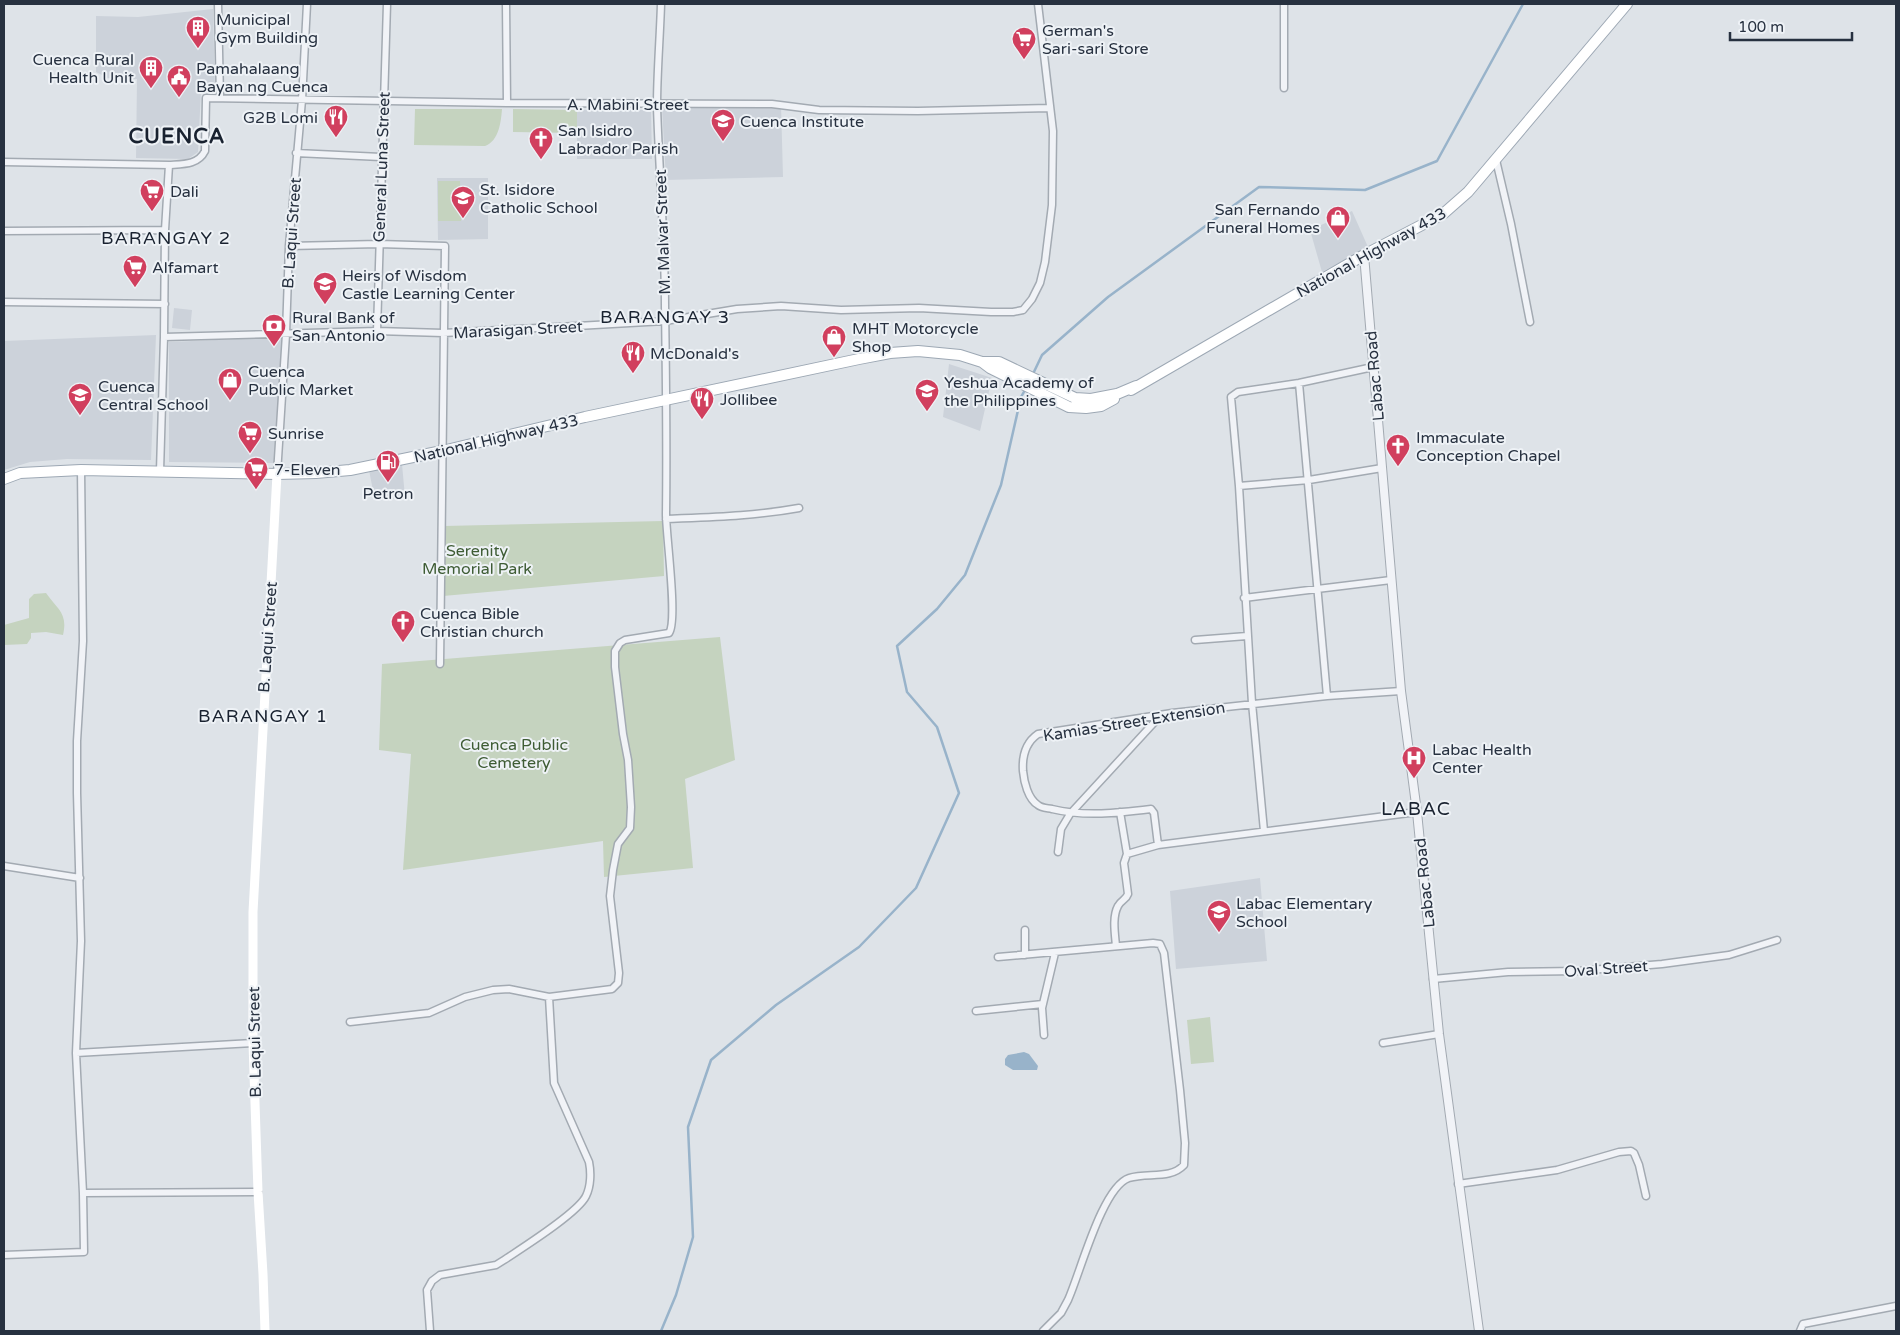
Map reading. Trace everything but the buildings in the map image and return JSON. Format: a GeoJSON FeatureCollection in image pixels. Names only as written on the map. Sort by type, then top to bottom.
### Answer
{"type":"FeatureCollection","features":[{"type":"Feature","properties":{"kind":"main road","name":"National Highway 433"},"geometry":{"type":"LineString","coordinates":[[4,479],[20,473],[81,470],[277,474],[350,470],[667,400],[890,353],[918,350],[940,352],[997,366],[1059,396],[1091,400],[1117,394],[1136,386],[1364,255],[1443,214],[1468,192],[1627,4]]}},
{"type":"Feature","properties":{"kind":"main road","name":"B. Laqui Street"},"geometry":{"type":"LineString","coordinates":[[265,1331],[253,1043],[252,912],[277,474]]}},
{"type":"Feature","properties":{"kind":"street"},"geometry":{"type":"LineString","coordinates":[[218,4],[220,98]]}},
{"type":"Feature","properties":{"kind":"street","name":"B. Laqui Street"},"geometry":{"type":"LineString","coordinates":[[277,474],[286,334],[289,246],[302,100],[307,4]]}},
{"type":"Feature","properties":{"kind":"street","name":"General Luna Street"},"geometry":{"type":"LineString","coordinates":[[377,331],[386,4]]}},
{"type":"Feature","properties":{"kind":"street"},"geometry":{"type":"LineString","coordinates":[[506,4],[507,103]]}},
{"type":"Feature","properties":{"kind":"street","name":"M. Malvar Street"},"geometry":{"type":"LineString","coordinates":[[549,998],[612,989],[618,983],[619,973],[610,896],[618,844],[630,828],[631,807],[628,760],[615,667],[615,651],[625,640],[669,633],[672,629],[673,602],[666,519],[667,400],[657,104],[661,4]]}},
{"type":"Feature","properties":{"kind":"street"},"geometry":{"type":"LineString","coordinates":[[1038,4],[1050,108]]}},
{"type":"Feature","properties":{"kind":"street"},"geometry":{"type":"LineString","coordinates":[[1284,4],[1284,88]]}},
{"type":"Feature","properties":{"kind":"street","name":"A. Mabini Street"},"geometry":{"type":"LineString","coordinates":[[169,165],[191,163],[202,156],[205,151],[206,98],[383,102],[772,104],[819,110],[918,111],[1050,108]]}},
{"type":"Feature","properties":{"kind":"street","name":"Marasigan Street"},"geometry":{"type":"LineString","coordinates":[[164,337],[377,331],[444,333],[665,321],[737,309],[781,306],[841,310],[919,308],[1013,312],[1023,310],[1032,299],[1040,283],[1045,262],[1052,205],[1053,130],[1050,108]]}},
{"type":"Feature","properties":{"kind":"street"},"geometry":{"type":"LineString","coordinates":[[296,153],[381,157]]}},
{"type":"Feature","properties":{"kind":"street"},"geometry":{"type":"LineString","coordinates":[[1496,160],[1511,224],[1530,322]]}},
{"type":"Feature","properties":{"kind":"street"},"geometry":{"type":"LineString","coordinates":[[4,162],[169,165],[165,230],[160,471]]}},
{"type":"Feature","properties":{"kind":"street"},"geometry":{"type":"LineString","coordinates":[[4,231],[165,230]]}},
{"type":"Feature","properties":{"kind":"street"},"geometry":{"type":"LineString","coordinates":[[289,246],[379,244],[446,246],[440,664]]}},
{"type":"Feature","properties":{"kind":"street","name":"Labac Road"},"geometry":{"type":"LineString","coordinates":[[1364,255],[1401,691],[1417,812],[1439,1034],[1479,1331]]}},
{"type":"Feature","properties":{"kind":"street"},"geometry":{"type":"LineString","coordinates":[[4,302],[164,304]]}},
{"type":"Feature","properties":{"kind":"street"},"geometry":{"type":"LineString","coordinates":[[1264,831],[1244,598],[1239,486],[1231,397],[1238,392],[1299,383],[1374,367]]}},
{"type":"Feature","properties":{"kind":"street"},"geometry":{"type":"LineString","coordinates":[[1299,383],[1327,696]]}},
{"type":"Feature","properties":{"kind":"street"},"geometry":{"type":"LineString","coordinates":[[1239,486],[1308,480],[1382,468]]}},
{"type":"Feature","properties":{"kind":"street"},"geometry":{"type":"LineString","coordinates":[[4,1255],[84,1252],[84,1193],[76,1053],[81,941],[78,741],[84,641],[81,470]]}},
{"type":"Feature","properties":{"kind":"street"},"geometry":{"type":"LineString","coordinates":[[666,519],[748,515],[799,508]]}},
{"type":"Feature","properties":{"kind":"street"},"geometry":{"type":"LineString","coordinates":[[1244,598],[1391,580]]}},
{"type":"Feature","properties":{"kind":"street"},"geometry":{"type":"LineString","coordinates":[[1195,640],[1247,636]]}},
{"type":"Feature","properties":{"kind":"street","name":"Kamias Street Extension"},"geometry":{"type":"LineString","coordinates":[[1158,845],[1154,813],[1151,809],[1102,814],[1070,814],[1039,806],[1030,798],[1023,772],[1025,749],[1030,739],[1038,734],[1252,703],[1401,691]]}},
{"type":"Feature","properties":{"kind":"street"},"geometry":{"type":"LineString","coordinates":[[1058,852],[1060,829],[1070,814],[1162,715]]}},
{"type":"Feature","properties":{"kind":"street"},"geometry":{"type":"LineString","coordinates":[[1116,946],[1116,912],[1119,904],[1128,894],[1124,863],[1127,854],[1120,812]]}},
{"type":"Feature","properties":{"kind":"street"},"geometry":{"type":"LineString","coordinates":[[1127,854],[1158,845],[1417,812]]}},
{"type":"Feature","properties":{"kind":"street"},"geometry":{"type":"LineString","coordinates":[[4,866],[80,878]]}},
{"type":"Feature","properties":{"kind":"street"},"geometry":{"type":"LineString","coordinates":[[1025,930],[1025,955]]}},
{"type":"Feature","properties":{"kind":"street","name":"Oval Street"},"geometry":{"type":"LineString","coordinates":[[1433,979],[1508,972],[1578,971],[1662,964],[1729,955],[1777,940]]}},
{"type":"Feature","properties":{"kind":"street"},"geometry":{"type":"LineString","coordinates":[[998,957],[1153,943],[1160,944],[1163,947],[1181,1099],[1185,1143],[1184,1164],[1179,1171],[1130,1178],[1121,1182],[1103,1211],[1068,1300],[1061,1313],[1043,1331]]}},
{"type":"Feature","properties":{"kind":"street"},"geometry":{"type":"LineString","coordinates":[[1044,1035],[1043,1004],[1055,953]]}},
{"type":"Feature","properties":{"kind":"street"},"geometry":{"type":"LineString","coordinates":[[350,1022],[428,1013],[465,997],[493,990],[509,989],[549,998],[554,1083],[589,1162],[591,1174],[586,1196],[573,1212],[496,1265],[440,1275],[432,1281],[427,1290],[430,1331]]}},
{"type":"Feature","properties":{"kind":"street"},"geometry":{"type":"LineString","coordinates":[[976,1011],[1043,1004]]}},
{"type":"Feature","properties":{"kind":"street"},"geometry":{"type":"LineString","coordinates":[[1383,1044],[1439,1034]]}},
{"type":"Feature","properties":{"kind":"street"},"geometry":{"type":"LineString","coordinates":[[76,1053],[253,1043]]}},
{"type":"Feature","properties":{"kind":"street"},"geometry":{"type":"LineString","coordinates":[[1458,1184],[1557,1170],[1619,1152],[1631,1151],[1634,1153],[1639,1165],[1646,1196]]}},
{"type":"Feature","properties":{"kind":"street"},"geometry":{"type":"LineString","coordinates":[[84,1193],[258,1192]]}},
{"type":"Feature","properties":{"kind":"street"},"geometry":{"type":"LineString","coordinates":[[1800,1331],[1803,1324],[1896,1306]]}},
{"type":"Feature","properties":{"kind":"shaded area"},"geometry":{"type":"Polygon","coordinates":[[[213,9],[215,91],[201,91],[198,152],[188,159],[136,158],[137,79],[108,78],[96,72],[96,16],[138,17],[213,9]]]}},
{"type":"Feature","properties":{"kind":"shaded area","name":"Cuenca Institute"},"geometry":{"type":"Polygon","coordinates":[[[781,105],[783,177],[666,180],[662,107],[781,105]]]}},
{"type":"Feature","properties":{"kind":"shaded area"},"geometry":{"type":"Polygon","coordinates":[[[577,110],[651,110],[652,159],[577,159],[577,110]]]}},
{"type":"Feature","properties":{"kind":"shaded area","name":"St. Isidore Catholic School"},"geometry":{"type":"Polygon","coordinates":[[[437,178],[488,178],[488,239],[438,240],[437,178]]]}},
{"type":"Feature","properties":{"kind":"shaded area","name":"San Fernando Funeral Homes"},"geometry":{"type":"Polygon","coordinates":[[[1352,211],[1368,247],[1322,272],[1310,230],[1352,211]]]}},
{"type":"Feature","properties":{"kind":"shaded area"},"geometry":{"type":"Polygon","coordinates":[[[174,308],[192,310],[190,330],[172,328],[174,308]]]}},
{"type":"Feature","properties":{"kind":"shaded area","name":"Cuenca Central School"},"geometry":{"type":"Polygon","coordinates":[[[156,335],[151,460],[67,459],[30,462],[4,470],[4,341],[156,335]]]}},
{"type":"Feature","properties":{"kind":"shaded area"},"geometry":{"type":"Polygon","coordinates":[[[282,337],[275,463],[169,462],[169,342],[282,337]]]}},
{"type":"Feature","properties":{"kind":"shaded area"},"geometry":{"type":"Polygon","coordinates":[[[949,364],[992,378],[980,431],[943,417],[949,364]]]}},
{"type":"Feature","properties":{"kind":"shaded area","name":"Petron"},"geometry":{"type":"Polygon","coordinates":[[[402,464],[405,497],[375,501],[369,470],[402,464]]]}},
{"type":"Feature","properties":{"kind":"shaded area","name":"Labac Elementary School"},"geometry":{"type":"Polygon","coordinates":[[[1260,878],[1267,961],[1176,969],[1170,891],[1260,878]]]}},
{"type":"Feature","properties":{"kind":"green space"},"geometry":{"type":"Polygon","coordinates":[[[415,109],[502,109],[500,125],[496,136],[490,144],[485,146],[414,145],[415,109]]]}},
{"type":"Feature","properties":{"kind":"green space"},"geometry":{"type":"Polygon","coordinates":[[[513,109],[577,110],[577,133],[513,132],[513,109]]]}},
{"type":"Feature","properties":{"kind":"green space"},"geometry":{"type":"Polygon","coordinates":[[[438,181],[460,181],[461,221],[438,221],[438,181]]]}},
{"type":"Feature","properties":{"kind":"green space","name":"Serenity Memorial Park"},"geometry":{"type":"Polygon","coordinates":[[[663,521],[664,576],[443,596],[444,526],[663,521]]]}},
{"type":"Feature","properties":{"kind":"green space"},"geometry":{"type":"Polygon","coordinates":[[[46,593],[61,612],[64,622],[63,635],[46,632],[31,633],[31,638],[27,644],[4,645],[4,625],[29,618],[29,599],[34,594],[46,593]]]}},
{"type":"Feature","properties":{"kind":"green space","name":"Cuenca Public Cemetery"},"geometry":{"type":"Polygon","coordinates":[[[720,637],[735,760],[685,779],[693,868],[604,877],[603,841],[403,870],[411,754],[379,750],[382,664],[720,637]]]}},
{"type":"Feature","properties":{"kind":"green space"},"geometry":{"type":"Polygon","coordinates":[[[1210,1017],[1214,1062],[1191,1064],[1187,1020],[1210,1017]]]}},
{"type":"Feature","properties":{"kind":"water"},"geometry":{"type":"Polygon","coordinates":[[[1024,1052],[1029,1054],[1038,1066],[1037,1070],[1013,1070],[1005,1065],[1005,1059],[1008,1055],[1024,1052]]]}},
{"type":"Feature","properties":{"kind":"waterway"},"geometry":{"type":"LineString","coordinates":[[1032,376],[1042,355],[1108,297],[1259,187],[1365,190],[1437,161],[1523,4]]}},
{"type":"Feature","properties":{"kind":"waterway"},"geometry":{"type":"LineString","coordinates":[[661,1331],[676,1295],[693,1237],[688,1127],[711,1060],[776,1005],[859,947],[916,888],[959,793],[937,727],[907,692],[897,646],[937,609],[965,575],[1001,485],[1021,397],[1025,390]]}},
{"type":"Feature","properties":{"kind":"place","name":"Municipal Gym Building"},"geometry":{"type":"Point","coordinates":[198,49]}},
{"type":"Feature","properties":{"kind":"place","name":"German's Sari-sari Store"},"geometry":{"type":"Point","coordinates":[1024,60]}},
{"type":"Feature","properties":{"kind":"place","name":"Cuenca Rural Health Unit"},"geometry":{"type":"Point","coordinates":[151,89]}},
{"type":"Feature","properties":{"kind":"place","name":"Pamahalaang Bayan ng Cuenca"},"geometry":{"type":"Point","coordinates":[179,98]}},
{"type":"Feature","properties":{"kind":"place","name":"G2B Lomi"},"geometry":{"type":"Point","coordinates":[336,138]}},
{"type":"Feature","properties":{"kind":"place","name":"Cuenca Institute"},"geometry":{"type":"Point","coordinates":[723,142]}},
{"type":"Feature","properties":{"kind":"place","name":"San Isidro Labrador Parish"},"geometry":{"type":"Point","coordinates":[541,160]}},
{"type":"Feature","properties":{"kind":"place","name":"Dali"},"geometry":{"type":"Point","coordinates":[152,212]}},
{"type":"Feature","properties":{"kind":"place","name":"St. Isidore Catholic School"},"geometry":{"type":"Point","coordinates":[463,219]}},
{"type":"Feature","properties":{"kind":"place","name":"San Fernando Funeral Homes"},"geometry":{"type":"Point","coordinates":[1338,239]}},
{"type":"Feature","properties":{"kind":"place","name":"Alfamart"},"geometry":{"type":"Point","coordinates":[135,288]}},
{"type":"Feature","properties":{"kind":"place","name":"Heirs of Wisdom Castle Learning Center"},"geometry":{"type":"Point","coordinates":[325,305]}},
{"type":"Feature","properties":{"kind":"place","name":"Rural Bank of San Antonio"},"geometry":{"type":"Point","coordinates":[274,347]}},
{"type":"Feature","properties":{"kind":"place","name":"MHT Motorcycle Shop"},"geometry":{"type":"Point","coordinates":[834,358]}},
{"type":"Feature","properties":{"kind":"place","name":"McDonald's"},"geometry":{"type":"Point","coordinates":[633,374]}},
{"type":"Feature","properties":{"kind":"place","name":"Cuenca Public Market"},"geometry":{"type":"Point","coordinates":[230,401]}},
{"type":"Feature","properties":{"kind":"place","name":"Yeshua Academy of the Philippines"},"geometry":{"type":"Point","coordinates":[927,412]}},
{"type":"Feature","properties":{"kind":"place","name":"Cuenca Central School"},"geometry":{"type":"Point","coordinates":[80,416]}},
{"type":"Feature","properties":{"kind":"place","name":"Jollibee"},"geometry":{"type":"Point","coordinates":[702,420]}},
{"type":"Feature","properties":{"kind":"place","name":"Sunrise"},"geometry":{"type":"Point","coordinates":[250,454]}},
{"type":"Feature","properties":{"kind":"place","name":"Immaculate Conception Chapel"},"geometry":{"type":"Point","coordinates":[1398,467]}},
{"type":"Feature","properties":{"kind":"place","name":"Petron"},"geometry":{"type":"Point","coordinates":[388,483]}},
{"type":"Feature","properties":{"kind":"place","name":"7-Eleven"},"geometry":{"type":"Point","coordinates":[256,490]}},
{"type":"Feature","properties":{"kind":"place","name":"Cuenca Bible Christian church"},"geometry":{"type":"Point","coordinates":[403,643]}},
{"type":"Feature","properties":{"kind":"place","name":"Labac Health Center"},"geometry":{"type":"Point","coordinates":[1414,779]}},
{"type":"Feature","properties":{"kind":"place","name":"Labac Elementary School"},"geometry":{"type":"Point","coordinates":[1219,933]}},
{"type":"Feature","properties":{"kind":"district","name":"CUENCA"},"geometry":{"type":"Point","coordinates":[177,136]}},
{"type":"Feature","properties":{"kind":"district","name":"BARANGAY 2"},"geometry":{"type":"Point","coordinates":[166,238]}},
{"type":"Feature","properties":{"kind":"district","name":"BARANGAY 3"},"geometry":{"type":"Point","coordinates":[665,317]}},
{"type":"Feature","properties":{"kind":"district","name":"BARANGAY 1"},"geometry":{"type":"Point","coordinates":[263,716]}},
{"type":"Feature","properties":{"kind":"district","name":"LABAC"},"geometry":{"type":"Point","coordinates":[1416,808]}}]}
